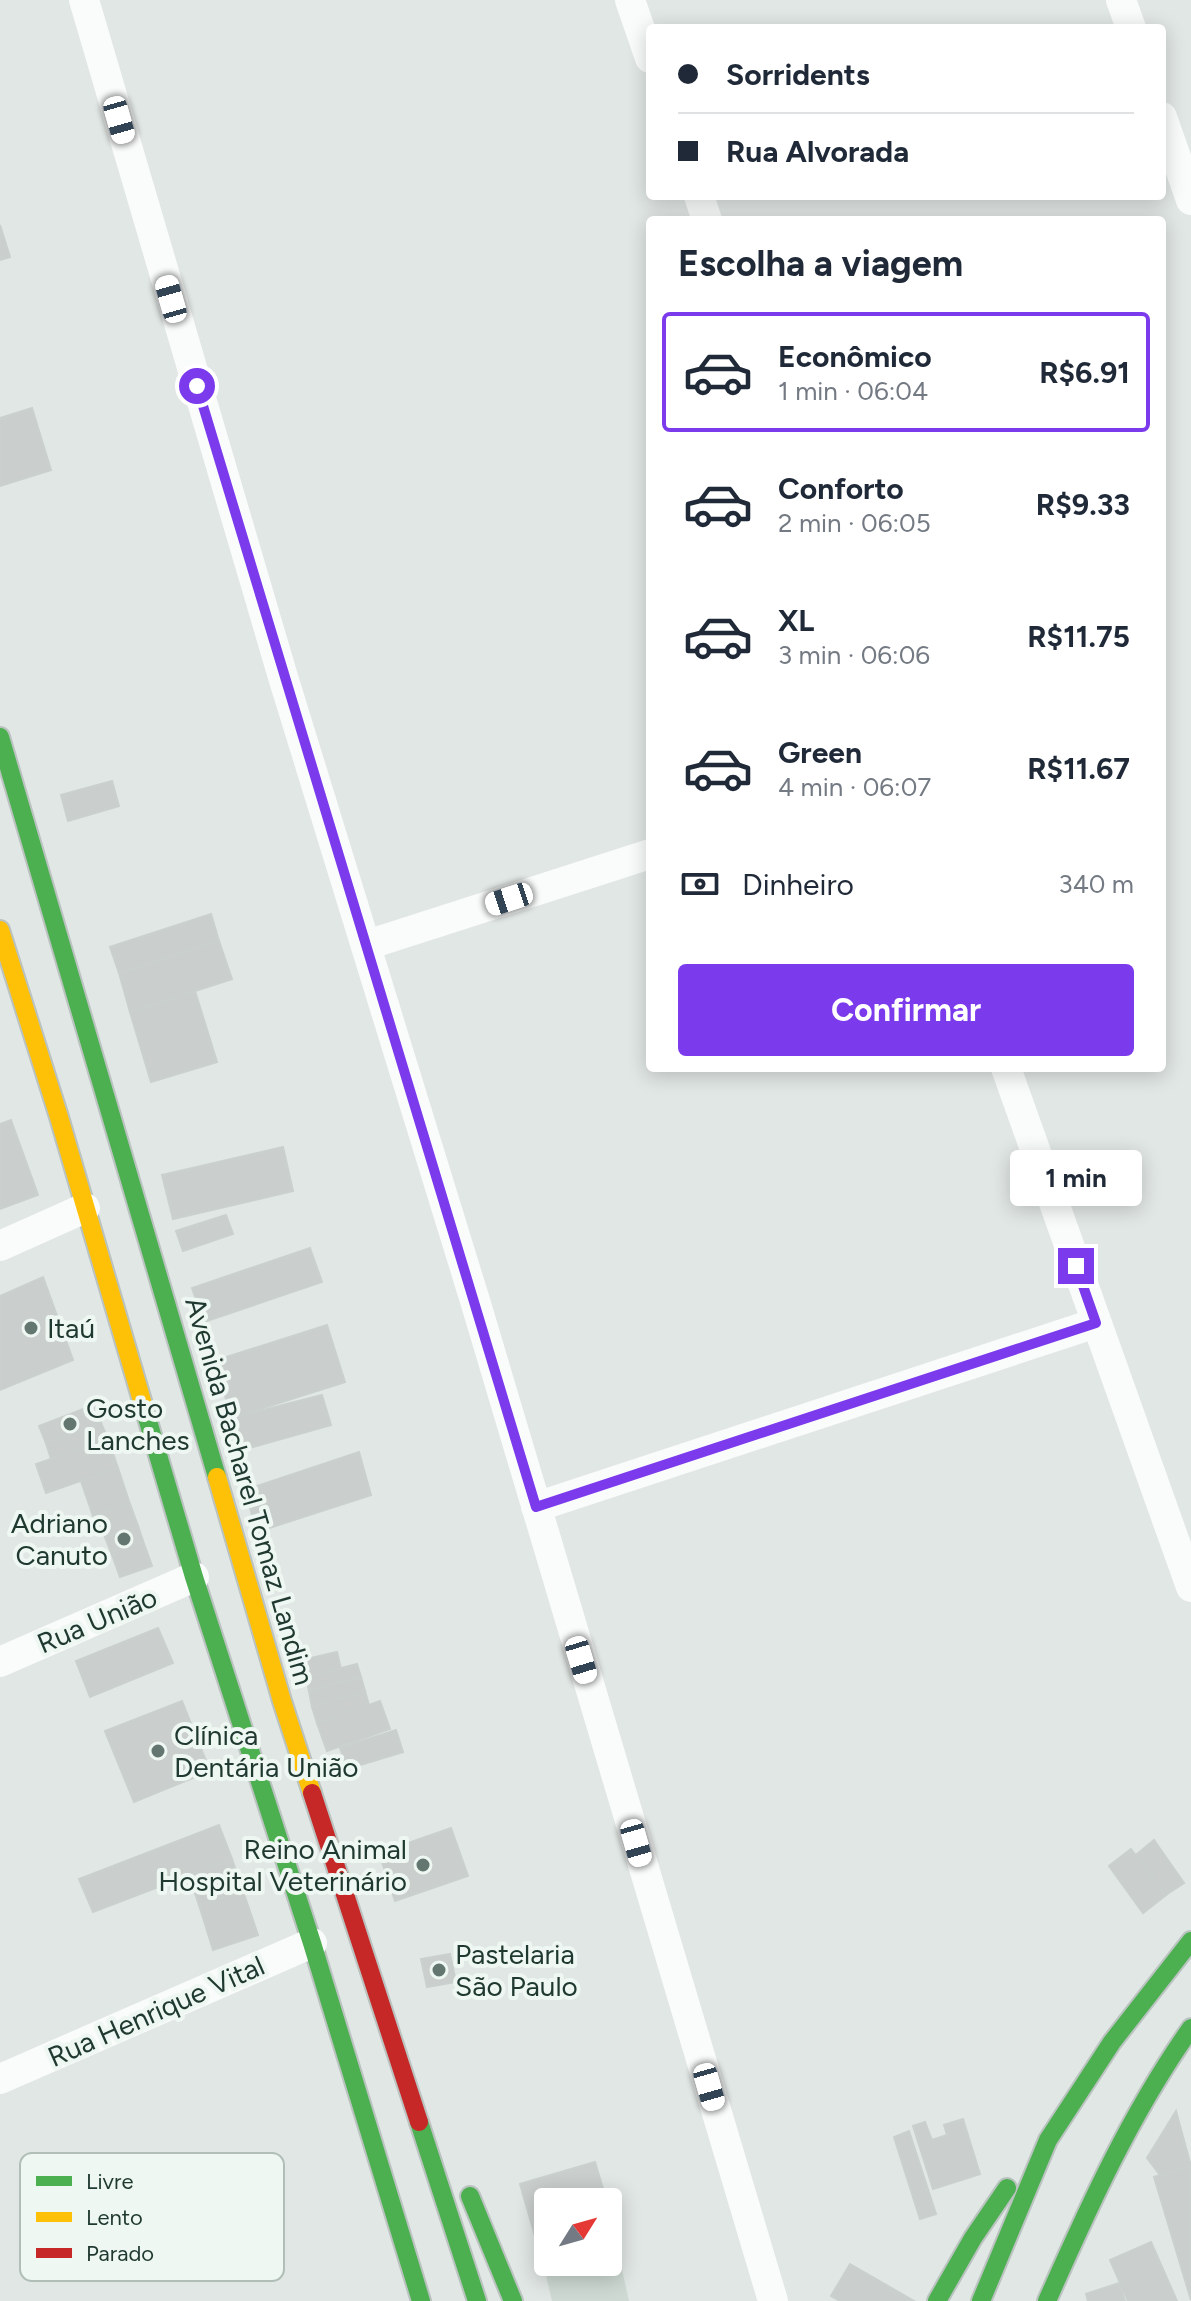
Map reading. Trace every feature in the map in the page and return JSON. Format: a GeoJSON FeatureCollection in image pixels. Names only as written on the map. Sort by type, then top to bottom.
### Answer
{"type":"FeatureCollection","features":[{"type":"Feature","properties":{"kind":"main road","name":"Avenida Bacharel Tomaz Landim"},"geometry":{"type":"LineString","coordinates":[[0,737],[278,1686],[477,2301]]}},
{"type":"Feature","properties":{"kind":"main road"},"geometry":{"type":"LineString","coordinates":[[0,930],[194,1577],[312,1943],[421,2301]]}},
{"type":"Feature","properties":{"kind":"main road"},"geometry":{"type":"LineString","coordinates":[[937,2301],[973,2238],[1009,2186],[1048,2140],[1112,2042],[1191,1941]]}},
{"type":"Feature","properties":{"kind":"main road"},"geometry":{"type":"LineString","coordinates":[[363,1953],[442,2130]]}},
{"type":"Feature","properties":{"kind":"main road"},"geometry":{"type":"LineString","coordinates":[[331,2013],[338,2080],[362,2172]]}},
{"type":"Feature","properties":{"kind":"main road"},"geometry":{"type":"LineString","coordinates":[[1047,2301],[1104,2177],[1169,2057],[1191,2028]]}},
{"type":"Feature","properties":{"kind":"main road"},"geometry":{"type":"LineString","coordinates":[[984,2293],[1048,2140]]}},
{"type":"Feature","properties":{"kind":"main road"},"geometry":{"type":"LineString","coordinates":[[461,2174],[513,2301]]}},
{"type":"Feature","properties":{"kind":"street"},"geometry":{"type":"LineString","coordinates":[[84,0],[283,677],[367,945],[773,2301]]}},
{"type":"Feature","properties":{"kind":"street"},"geometry":{"type":"LineString","coordinates":[[630,0],[646,46]]}},
{"type":"Feature","properties":{"kind":"street"},"geometry":{"type":"LineString","coordinates":[[1121,0],[1130,24]]}},
{"type":"Feature","properties":{"kind":"street"},"geometry":{"type":"LineString","coordinates":[[1166,128],[1191,200]]}},
{"type":"Feature","properties":{"kind":"street"},"geometry":{"type":"LineString","coordinates":[[367,945],[646,855]]}},
{"type":"Feature","properties":{"kind":"street"},"geometry":{"type":"LineString","coordinates":[[1007,1072],[1191,1587]]}},
{"type":"Feature","properties":{"kind":"street"},"geometry":{"type":"LineString","coordinates":[[0,1246],[85,1208]]}},
{"type":"Feature","properties":{"kind":"street"},"geometry":{"type":"LineString","coordinates":[[536,1507],[1096,1323]]}},
{"type":"Feature","properties":{"kind":"street","name":"Rua União"},"geometry":{"type":"LineString","coordinates":[[0,1662],[194,1577]]}},
{"type":"Feature","properties":{"kind":"street","name":"Rua Henrique Vital"},"geometry":{"type":"LineString","coordinates":[[0,2079],[312,1943]]}},
{"type":"Feature","properties":{"kind":"shaded area"},"geometry":{"type":"Polygon","coordinates":[[[622,2270],[629,2301],[552,2301],[546,2276],[622,2276],[622,2270]]]}},
{"type":"Feature","properties":{"kind":"building"},"geometry":{"type":"Polygon","coordinates":[[[0,225],[10,257],[0,260],[0,225]]]}},
{"type":"Feature","properties":{"kind":"building"},"geometry":{"type":"Polygon","coordinates":[[[32,408],[51,470],[0,486],[0,418],[32,408]]]}},
{"type":"Feature","properties":{"kind":"building"},"geometry":{"type":"Polygon","coordinates":[[[112,781],[119,806],[68,821],[61,795],[112,781]]]}},
{"type":"Feature","properties":{"kind":"building"},"geometry":{"type":"Polygon","coordinates":[[[211,914],[219,941],[119,973],[110,947],[211,914]]]}},
{"type":"Feature","properties":{"kind":"building"},"geometry":{"type":"Polygon","coordinates":[[[219,941],[232,979],[130,1012],[119,973],[219,941]]]}},
{"type":"Feature","properties":{"kind":"building"},"geometry":{"type":"Polygon","coordinates":[[[195,991],[217,1062],[151,1082],[130,1012],[195,991]]]}},
{"type":"Feature","properties":{"kind":"building"},"geometry":{"type":"Polygon","coordinates":[[[11,1120],[38,1195],[0,1209],[0,1124],[11,1120]]]}},
{"type":"Feature","properties":{"kind":"building"},"geometry":{"type":"Polygon","coordinates":[[[283,1147],[293,1191],[173,1219],[162,1175],[283,1147]]]}},
{"type":"Feature","properties":{"kind":"building"},"geometry":{"type":"Polygon","coordinates":[[[226,1215],[233,1234],[183,1251],[176,1231],[226,1215]]]}},
{"type":"Feature","properties":{"kind":"building"},"geometry":{"type":"Polygon","coordinates":[[[310,1248],[322,1282],[204,1322],[192,1288],[310,1248]]]}},
{"type":"Feature","properties":{"kind":"building","name":"Itaú"},"geometry":{"type":"Polygon","coordinates":[[[43,1277],[73,1360],[0,1390],[0,1296],[43,1277]]]}},
{"type":"Feature","properties":{"kind":"building"},"geometry":{"type":"Polygon","coordinates":[[[327,1325],[345,1382],[232,1418],[214,1361],[327,1325]]]}},
{"type":"Feature","properties":{"kind":"building"},"geometry":{"type":"Polygon","coordinates":[[[322,1395],[331,1425],[239,1451],[232,1418],[322,1395]]]}},
{"type":"Feature","properties":{"kind":"building","name":"Gosto Lanches"},"geometry":{"type":"Polygon","coordinates":[[[96,1404],[101,1423],[46,1443],[39,1426],[96,1404]]]}},
{"type":"Feature","properties":{"kind":"building"},"geometry":{"type":"Polygon","coordinates":[[[101,1423],[108,1439],[51,1459],[46,1443],[101,1423]]]}},
{"type":"Feature","properties":{"kind":"building"},"geometry":{"type":"Polygon","coordinates":[[[108,1439],[118,1468],[46,1493],[36,1464],[108,1439]]]}},
{"type":"Feature","properties":{"kind":"building"},"geometry":{"type":"Polygon","coordinates":[[[359,1452],[371,1495],[257,1532],[245,1490],[359,1452]]]}},
{"type":"Feature","properties":{"kind":"building"},"geometry":{"type":"Polygon","coordinates":[[[118,1468],[130,1504],[93,1516],[81,1481],[118,1468]]]}},
{"type":"Feature","properties":{"kind":"building"},"geometry":{"type":"Polygon","coordinates":[[[130,1504],[138,1526],[105,1537],[97,1515],[130,1504]]]}},
{"type":"Feature","properties":{"kind":"building","name":"Adriano Canuto"},"geometry":{"type":"Polygon","coordinates":[[[138,1526],[143,1541],[111,1552],[105,1537],[138,1526]]]}},
{"type":"Feature","properties":{"kind":"building"},"geometry":{"type":"Polygon","coordinates":[[[143,1541],[152,1566],[120,1577],[111,1552],[143,1541]]]}},
{"type":"Feature","properties":{"kind":"building"},"geometry":{"type":"Polygon","coordinates":[[[158,1628],[173,1663],[90,1697],[76,1661],[158,1628]]]}},
{"type":"Feature","properties":{"kind":"building"},"geometry":{"type":"Polygon","coordinates":[[[337,1652],[341,1669],[306,1677],[302,1660],[337,1652]]]}},
{"type":"Feature","properties":{"kind":"building"},"geometry":{"type":"Polygon","coordinates":[[[357,1664],[361,1677],[309,1691],[306,1677],[357,1664]]]}},
{"type":"Feature","properties":{"kind":"building"},"geometry":{"type":"Polygon","coordinates":[[[361,1677],[365,1691],[312,1707],[309,1691],[361,1677]]]}},
{"type":"Feature","properties":{"kind":"building"},"geometry":{"type":"Polygon","coordinates":[[[365,1691],[369,1705],[317,1723],[312,1707],[365,1691]]]}},
{"type":"Feature","properties":{"kind":"building","name":"Clínica Dentária União"},"geometry":{"type":"Polygon","coordinates":[[[182,1701],[210,1771],[134,1802],[105,1731],[182,1701]]]}},
{"type":"Feature","properties":{"kind":"building"},"geometry":{"type":"Polygon","coordinates":[[[380,1701],[390,1729],[327,1751],[317,1723],[380,1701]]]}},
{"type":"Feature","properties":{"kind":"building"},"geometry":{"type":"Polygon","coordinates":[[[396,1730],[403,1752],[347,1769],[340,1748],[396,1730]]]}},
{"type":"Feature","properties":{"kind":"building"},"geometry":{"type":"Polygon","coordinates":[[[219,1825],[232,1859],[93,1912],[79,1879],[219,1825]]]}},
{"type":"Feature","properties":{"kind":"building","name":"Reino Animal Hospital Veterinário"},"geometry":{"type":"Polygon","coordinates":[[[451,1828],[468,1876],[395,1901],[379,1853],[451,1828]]]}},
{"type":"Feature","properties":{"kind":"building"},"geometry":{"type":"Polygon","coordinates":[[[1154,1840],[1184,1883],[1166,1895],[1136,1855],[1154,1840]]]}},
{"type":"Feature","properties":{"kind":"building"},"geometry":{"type":"Polygon","coordinates":[[[1131,1849],[1166,1895],[1143,1913],[1109,1866],[1131,1849]]]}},
{"type":"Feature","properties":{"kind":"building"},"geometry":{"type":"Polygon","coordinates":[[[232,1859],[243,1891],[199,1905],[189,1875],[232,1859]]]}},
{"type":"Feature","properties":{"kind":"building"},"geometry":{"type":"Polygon","coordinates":[[[243,1891],[258,1935],[213,1950],[199,1905],[243,1891]]]}},
{"type":"Feature","properties":{"kind":"building","name":"Pastelaria São Paulo"},"geometry":{"type":"Polygon","coordinates":[[[450,1954],[456,1982],[427,1987],[421,1959],[450,1954]]]}},
{"type":"Feature","properties":{"kind":"building"},"geometry":{"type":"Polygon","coordinates":[[[1176,2111],[1191,2166],[1160,2175],[1147,2158],[1176,2111]]]}},
{"type":"Feature","properties":{"kind":"building"},"geometry":{"type":"Polygon","coordinates":[[[963,2119],[980,2174],[933,2189],[913,2126],[925,2122],[932,2140],[947,2135],[944,2125],[963,2119]]]}},
{"type":"Feature","properties":{"kind":"building"},"geometry":{"type":"Polygon","coordinates":[[[909,2131],[936,2214],[920,2219],[894,2137],[909,2131]]]}},
{"type":"Feature","properties":{"kind":"building"},"geometry":{"type":"Polygon","coordinates":[[[595,2162],[603,2188],[534,2188],[534,2233],[520,2184],[595,2162]]]}},
{"type":"Feature","properties":{"kind":"building"},"geometry":{"type":"Polygon","coordinates":[[[1191,2166],[1191,2300],[1154,2177],[1191,2166]]]}},
{"type":"Feature","properties":{"kind":"building"},"geometry":{"type":"Polygon","coordinates":[[[1151,2242],[1177,2301],[1128,2301],[1110,2260],[1151,2242]]]}},
{"type":"Feature","properties":{"kind":"building"},"geometry":{"type":"Polygon","coordinates":[[[850,2264],[914,2301],[840,2301],[831,2296],[850,2264]]]}},
{"type":"Feature","properties":{"kind":"building"},"geometry":{"type":"Polygon","coordinates":[[[1119,2283],[1125,2301],[1088,2301],[1086,2294],[1119,2283]]]}},
{"type":"Feature","properties":{"kind":"traffic: fast"},"geometry":{"type":"LineString","coordinates":[[0,737],[217,1477]]}},
{"type":"Feature","properties":{"kind":"traffic: fast"},"geometry":{"type":"LineString","coordinates":[[145,1411],[421,2301]]}},
{"type":"Feature","properties":{"kind":"traffic: fast"},"geometry":{"type":"LineString","coordinates":[[981,2301],[1048,2140],[1112,2042],[1191,1941]]}},
{"type":"Feature","properties":{"kind":"traffic: fast"},"geometry":{"type":"LineString","coordinates":[[1047,2301],[1130,2127],[1191,2028]]}},
{"type":"Feature","properties":{"kind":"traffic: fast"},"geometry":{"type":"LineString","coordinates":[[419,2122],[477,2301]]}},
{"type":"Feature","properties":{"kind":"traffic: fast"},"geometry":{"type":"LineString","coordinates":[[937,2301],[973,2238],[1007,2188]]}},
{"type":"Feature","properties":{"kind":"traffic: fast"},"geometry":{"type":"LineString","coordinates":[[470,2196],[513,2301]]}},
{"type":"Feature","properties":{"kind":"traffic: slow"},"geometry":{"type":"LineString","coordinates":[[0,930],[59,1117],[145,1411]]}},
{"type":"Feature","properties":{"kind":"traffic: slow"},"geometry":{"type":"LineString","coordinates":[[217,1477],[312,1793]]}},
{"type":"Feature","properties":{"kind":"traffic: jam"},"geometry":{"type":"LineString","coordinates":[[312,1793],[419,2122]]}},
{"type":"Feature","properties":{"kind":"place","name":"Itaú"},"geometry":{"type":"Point","coordinates":[31,1328]}},
{"type":"Feature","properties":{"kind":"place","name":"Gosto Lanches"},"geometry":{"type":"Point","coordinates":[70,1424]}},
{"type":"Feature","properties":{"kind":"place","name":"Adriano Canuto"},"geometry":{"type":"Point","coordinates":[124,1539]}},
{"type":"Feature","properties":{"kind":"place","name":"Clínica Dentária União"},"geometry":{"type":"Point","coordinates":[158,1751]}},
{"type":"Feature","properties":{"kind":"place","name":"Reino Animal Hospital Veterinário"},"geometry":{"type":"Point","coordinates":[423,1865]}},
{"type":"Feature","properties":{"kind":"place","name":"Pastelaria São Paulo"},"geometry":{"type":"Point","coordinates":[439,1970]}},
{"type":"Feature","properties":{"kind":"route"},"geometry":{"type":"LineString","coordinates":[[197,386],[536,1507],[1096,1323],[1076,1266]]}}]}
